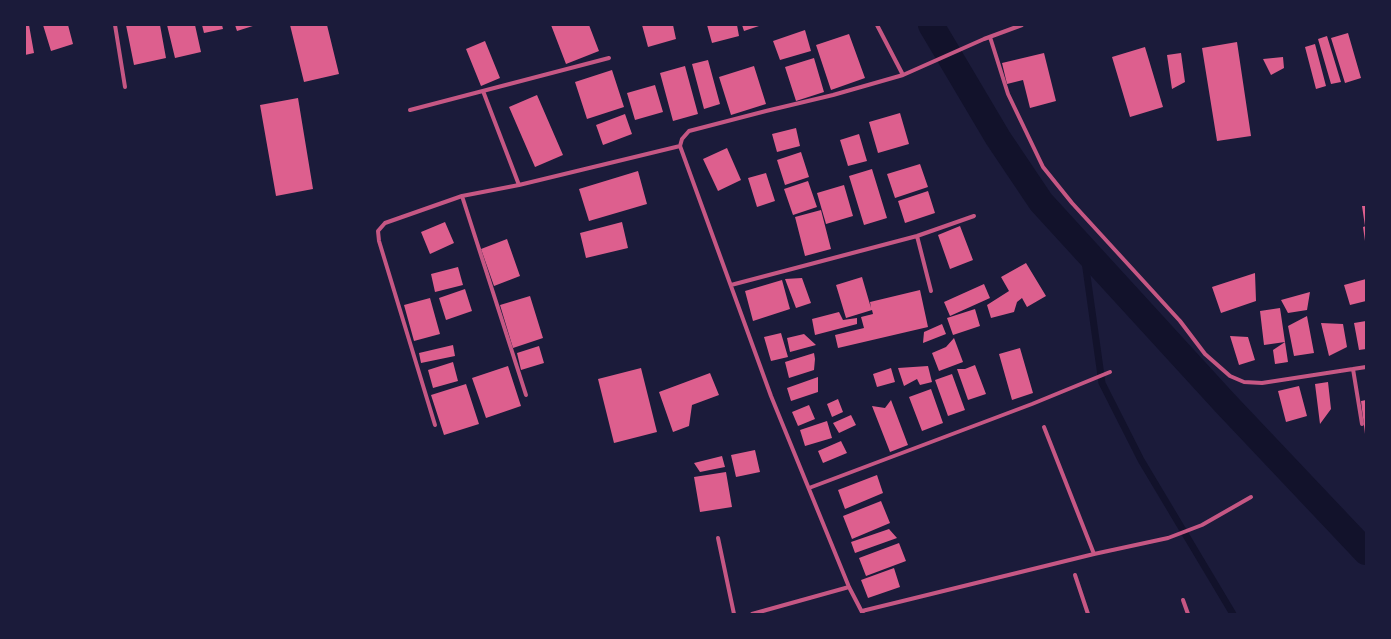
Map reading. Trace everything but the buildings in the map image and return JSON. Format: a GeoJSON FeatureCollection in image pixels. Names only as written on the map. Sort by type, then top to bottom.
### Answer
{"type":"FeatureCollection","features":[{"type":"Feature","properties":{"kind":"street"},"geometry":{"type":"LineString","coordinates":[[115,25],[125,86]]}},
{"type":"Feature","properties":{"kind":"street"},"geometry":{"type":"LineString","coordinates":[[877,25],[903,75]]}},
{"type":"Feature","properties":{"kind":"street"},"geometry":{"type":"LineString","coordinates":[[1022,25],[984,39],[903,75],[833,95],[689,131],[682,139],[680,146],[771,396],[849,587],[863,613],[1094,554],[1168,538],[1202,525],[1251,497]]}},
{"type":"Feature","properties":{"kind":"street"},"geometry":{"type":"LineString","coordinates":[[990,37],[1008,94],[1044,167],[1072,203],[1180,321],[1205,354],[1230,376],[1244,382],[1262,383],[1366,367]]}},
{"type":"Feature","properties":{"kind":"street"},"geometry":{"type":"LineString","coordinates":[[410,110],[609,58]]}},
{"type":"Feature","properties":{"kind":"street"},"geometry":{"type":"LineString","coordinates":[[483,91],[519,185]]}},
{"type":"Feature","properties":{"kind":"street"},"geometry":{"type":"LineString","coordinates":[[435,425],[379,241],[378,231],[385,223],[462,196],[519,185],[680,146]]}},
{"type":"Feature","properties":{"kind":"street"},"geometry":{"type":"LineString","coordinates":[[462,196],[526,395]]}},
{"type":"Feature","properties":{"kind":"street"},"geometry":{"type":"LineString","coordinates":[[731,285],[917,236],[974,216]]}},
{"type":"Feature","properties":{"kind":"street"},"geometry":{"type":"LineString","coordinates":[[917,236],[931,291]]}},
{"type":"Feature","properties":{"kind":"street"},"geometry":{"type":"LineString","coordinates":[[1353,369],[1362,424]]}},
{"type":"Feature","properties":{"kind":"street"},"geometry":{"type":"LineString","coordinates":[[809,488],[1032,404],[1110,372]]}},
{"type":"Feature","properties":{"kind":"street"},"geometry":{"type":"LineString","coordinates":[[1044,428],[1094,554]]}},
{"type":"Feature","properties":{"kind":"street"},"geometry":{"type":"LineString","coordinates":[[718,538],[734,614]]}},
{"type":"Feature","properties":{"kind":"street"},"geometry":{"type":"LineString","coordinates":[[1075,575],[1088,614]]}},
{"type":"Feature","properties":{"kind":"street"},"geometry":{"type":"LineString","coordinates":[[752,614],[849,587]]}},
{"type":"Feature","properties":{"kind":"street"},"geometry":{"type":"LineString","coordinates":[[1183,600],[1188,614]]}},
{"type":"Feature","properties":{"kind":"waterway"},"geometry":{"type":"LineString","coordinates":[[931,25],[998,138],[1041,202],[1225,403],[1366,552]]}},
{"type":"Feature","properties":{"kind":"waterway"},"geometry":{"type":"LineString","coordinates":[[1083,247],[1102,383],[1141,460],[1233,614]]}}]}
